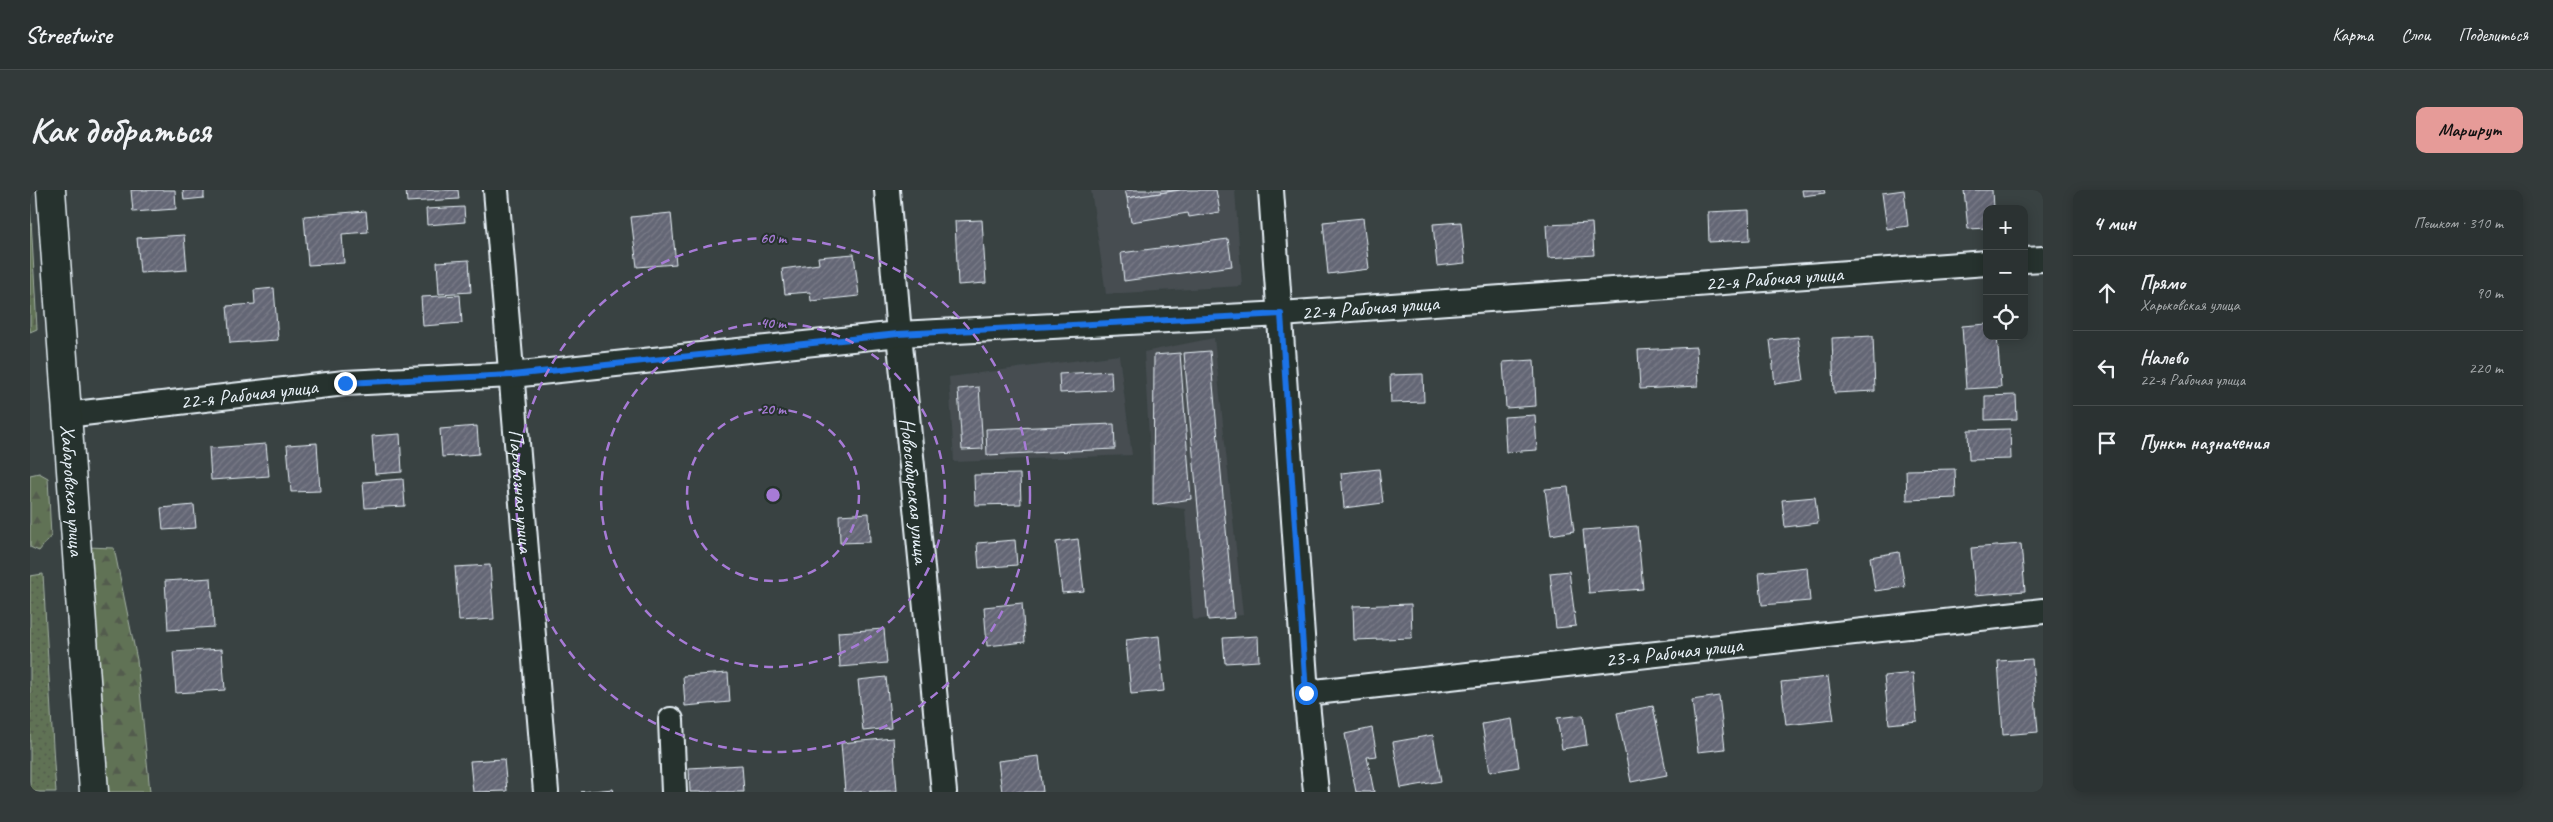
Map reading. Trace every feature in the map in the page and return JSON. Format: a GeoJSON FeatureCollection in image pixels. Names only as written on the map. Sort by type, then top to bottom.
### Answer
{"type":"FeatureCollection","features":[{"type":"Feature","properties":{"kind":"main road","name":"Хабаровская улица"},"geometry":{"type":"LineString","coordinates":[[51,190],[94,792]]}},
{"type":"Feature","properties":{"kind":"street","name":"Паровозная улица"},"geometry":{"type":"LineString","coordinates":[[496,190],[546,792]]}},
{"type":"Feature","properties":{"kind":"street","name":"Новосибирская улица"},"geometry":{"type":"LineString","coordinates":[[887,190],[898,334],[944,792]]}},
{"type":"Feature","properties":{"kind":"street"},"geometry":{"type":"LineString","coordinates":[[1271,190],[1306,693],[1316,792]]}},
{"type":"Feature","properties":{"kind":"street"},"geometry":{"type":"LineString","coordinates":[[2028,260],[2043,259]]}},
{"type":"Feature","properties":{"kind":"street","name":"22-я Рабочая улица"},"geometry":{"type":"LineString","coordinates":[[66,415],[345,383],[512,375],[898,334],[1281,314],[1983,263]]}},
{"type":"Feature","properties":{"kind":"street","name":"23-я Рабочая улица"},"geometry":{"type":"LineString","coordinates":[[1306,693],[2043,611]]}},
{"type":"Feature","properties":{"kind":"street"},"geometry":{"type":"LineString","coordinates":[[671,720],[674,792]]}},
{"type":"Feature","properties":{"kind":"shaded area"},"geometry":{"type":"Polygon","coordinates":[[[1091,190],[1235,190],[1242,286],[1106,294],[1091,190]]]}},
{"type":"Feature","properties":{"kind":"shaded area"},"geometry":{"type":"Polygon","coordinates":[[[1214,338],[1243,615],[1193,620],[1185,509],[1153,505],[1144,352],[1214,338]]]}},
{"type":"Feature","properties":{"kind":"shaded area"},"geometry":{"type":"Polygon","coordinates":[[[1119,355],[1132,455],[954,462],[949,377],[1119,355]]]}},
{"type":"Feature","properties":{"kind":"green space"},"geometry":{"type":"Polygon","coordinates":[[[30,201],[37,329],[30,332],[30,201]]]}},
{"type":"Feature","properties":{"kind":"green space"},"geometry":{"type":"Polygon","coordinates":[[[39,473],[48,478],[51,536],[39,551],[30,547],[30,475],[39,473]]]}},
{"type":"Feature","properties":{"kind":"green space"},"geometry":{"type":"Polygon","coordinates":[[[87,547],[114,548],[137,660],[150,792],[106,792],[87,547]]]}},
{"type":"Feature","properties":{"kind":"green space"},"geometry":{"type":"Polygon","coordinates":[[[43,574],[56,792],[30,792],[30,576],[43,574]]]}},
{"type":"Feature","properties":{"kind":"building"},"geometry":{"type":"Polygon","coordinates":[[[131,190],[175,190],[176,209],[133,212],[131,190]]]}},
{"type":"Feature","properties":{"kind":"building"},"geometry":{"type":"Polygon","coordinates":[[[183,190],[204,190],[204,198],[184,200],[183,190]]]}},
{"type":"Feature","properties":{"kind":"building"},"geometry":{"type":"Polygon","coordinates":[[[406,190],[458,190],[459,199],[407,202],[406,190]]]}},
{"type":"Feature","properties":{"kind":"building"},"geometry":{"type":"Polygon","coordinates":[[[1125,190],[1180,190],[1127,198],[1125,190]]]}},
{"type":"Feature","properties":{"kind":"building"},"geometry":{"type":"Polygon","coordinates":[[[1180,190],[1216,190],[1220,212],[1189,217],[1188,213],[1131,222],[1127,198],[1180,190]]]}},
{"type":"Feature","properties":{"kind":"building"},"geometry":{"type":"Polygon","coordinates":[[[1802,190],[1824,190],[1825,193],[1803,196],[1802,190]]]}},
{"type":"Feature","properties":{"kind":"building"},"geometry":{"type":"Polygon","coordinates":[[[1904,190],[1908,226],[1887,229],[1882,193],[1904,190]]]}},
{"type":"Feature","properties":{"kind":"building"},"geometry":{"type":"Polygon","coordinates":[[[1964,190],[1992,190],[1993,205],[1983,205],[1983,228],[1968,229],[1964,190]]]}},
{"type":"Feature","properties":{"kind":"building"},"geometry":{"type":"Polygon","coordinates":[[[464,207],[465,222],[427,225],[426,209],[464,207]]]}},
{"type":"Feature","properties":{"kind":"building"},"geometry":{"type":"Polygon","coordinates":[[[1749,210],[1750,240],[1709,242],[1708,212],[1749,210]]]}},
{"type":"Feature","properties":{"kind":"building"},"geometry":{"type":"Polygon","coordinates":[[[366,211],[368,232],[342,234],[344,263],[308,265],[304,216],[366,211]]]}},
{"type":"Feature","properties":{"kind":"building"},"geometry":{"type":"Polygon","coordinates":[[[671,213],[676,264],[637,267],[631,217],[671,213]]]}},
{"type":"Feature","properties":{"kind":"building"},"geometry":{"type":"Polygon","coordinates":[[[1363,218],[1369,269],[1328,274],[1323,222],[1363,218]]]}},
{"type":"Feature","properties":{"kind":"building"},"geometry":{"type":"Polygon","coordinates":[[[982,220],[986,283],[958,285],[955,221],[982,220]]]}},
{"type":"Feature","properties":{"kind":"building"},"geometry":{"type":"Polygon","coordinates":[[[1461,222],[1465,263],[1437,266],[1433,224],[1461,222]]]}},
{"type":"Feature","properties":{"kind":"building"},"geometry":{"type":"Polygon","coordinates":[[[1592,223],[1594,255],[1548,258],[1546,225],[1592,223]]]}},
{"type":"Feature","properties":{"kind":"building"},"geometry":{"type":"Polygon","coordinates":[[[184,235],[187,270],[140,273],[137,238],[184,235]]]}},
{"type":"Feature","properties":{"kind":"building"},"geometry":{"type":"Polygon","coordinates":[[[1228,239],[1232,266],[1124,281],[1121,253],[1228,239]]]}},
{"type":"Feature","properties":{"kind":"building"},"geometry":{"type":"Polygon","coordinates":[[[854,254],[859,296],[811,301],[810,292],[785,294],[782,269],[819,264],[818,257],[854,254]]]}},
{"type":"Feature","properties":{"kind":"building"},"geometry":{"type":"Polygon","coordinates":[[[469,260],[471,292],[439,294],[437,262],[469,260]]]}},
{"type":"Feature","properties":{"kind":"building"},"geometry":{"type":"Polygon","coordinates":[[[274,288],[278,340],[230,343],[227,306],[255,304],[254,290],[274,288]]]}},
{"type":"Feature","properties":{"kind":"building"},"geometry":{"type":"Polygon","coordinates":[[[460,295],[462,323],[423,326],[421,297],[460,295]]]}},
{"type":"Feature","properties":{"kind":"building"},"geometry":{"type":"Polygon","coordinates":[[[1983,324],[1983,340],[1997,340],[2001,387],[1966,389],[1962,326],[1983,324]]]}},
{"type":"Feature","properties":{"kind":"building"},"geometry":{"type":"Polygon","coordinates":[[[1873,336],[1875,391],[1834,393],[1832,338],[1873,336]]]}},
{"type":"Feature","properties":{"kind":"building"},"geometry":{"type":"Polygon","coordinates":[[[1798,337],[1804,380],[1775,384],[1770,340],[1798,337]]]}},
{"type":"Feature","properties":{"kind":"building"},"geometry":{"type":"Polygon","coordinates":[[[1696,347],[1698,386],[1640,389],[1638,350],[1696,347]]]}},
{"type":"Feature","properties":{"kind":"building"},"geometry":{"type":"Polygon","coordinates":[[[1210,351],[1234,618],[1208,620],[1184,353],[1210,351]]]}},
{"type":"Feature","properties":{"kind":"building"},"geometry":{"type":"Polygon","coordinates":[[[1180,353],[1191,499],[1153,505],[1154,355],[1180,353]]]}},
{"type":"Feature","properties":{"kind":"building"},"geometry":{"type":"Polygon","coordinates":[[[1534,360],[1536,406],[1506,408],[1503,362],[1534,360]]]}},
{"type":"Feature","properties":{"kind":"building"},"geometry":{"type":"Polygon","coordinates":[[[1111,371],[1112,390],[1060,393],[1059,374],[1111,371]]]}},
{"type":"Feature","properties":{"kind":"building"},"geometry":{"type":"Polygon","coordinates":[[[1423,374],[1424,402],[1391,403],[1390,375],[1423,374]]]}},
{"type":"Feature","properties":{"kind":"building"},"geometry":{"type":"Polygon","coordinates":[[[979,387],[983,449],[962,450],[958,389],[979,387]]]}},
{"type":"Feature","properties":{"kind":"building"},"geometry":{"type":"Polygon","coordinates":[[[2016,395],[2017,419],[1985,420],[1985,396],[2016,395]]]}},
{"type":"Feature","properties":{"kind":"building"},"geometry":{"type":"Polygon","coordinates":[[[1535,415],[1537,450],[1506,452],[1504,417],[1535,415]]]}},
{"type":"Feature","properties":{"kind":"building"},"geometry":{"type":"Polygon","coordinates":[[[1114,424],[1115,449],[987,455],[986,429],[1114,424]]]}},
{"type":"Feature","properties":{"kind":"building"},"geometry":{"type":"Polygon","coordinates":[[[477,426],[479,454],[442,457],[440,429],[477,426]]]}},
{"type":"Feature","properties":{"kind":"building"},"geometry":{"type":"Polygon","coordinates":[[[2010,429],[2011,459],[1969,460],[1968,430],[2010,429]]]}},
{"type":"Feature","properties":{"kind":"building"},"geometry":{"type":"Polygon","coordinates":[[[400,434],[402,472],[375,474],[372,436],[400,434]]]}},
{"type":"Feature","properties":{"kind":"building"},"geometry":{"type":"Polygon","coordinates":[[[317,443],[320,491],[291,492],[287,445],[317,443]]]}},
{"type":"Feature","properties":{"kind":"building"},"geometry":{"type":"Polygon","coordinates":[[[266,444],[269,476],[211,480],[209,448],[266,444]]]}},
{"type":"Feature","properties":{"kind":"building"},"geometry":{"type":"Polygon","coordinates":[[[1379,469],[1383,503],[1344,508],[1341,473],[1379,469]]]}},
{"type":"Feature","properties":{"kind":"building"},"geometry":{"type":"Polygon","coordinates":[[[1955,469],[1956,498],[1907,500],[1906,470],[1955,469]]]}},
{"type":"Feature","properties":{"kind":"building"},"geometry":{"type":"Polygon","coordinates":[[[1020,474],[1021,504],[975,505],[974,475],[1020,474]]]}},
{"type":"Feature","properties":{"kind":"building"},"geometry":{"type":"Polygon","coordinates":[[[403,479],[405,506],[365,508],[363,482],[403,479]]]}},
{"type":"Feature","properties":{"kind":"building"},"geometry":{"type":"Polygon","coordinates":[[[1568,487],[1574,531],[1551,535],[1545,489],[1568,487]]]}},
{"type":"Feature","properties":{"kind":"building"},"geometry":{"type":"Polygon","coordinates":[[[1815,497],[1818,523],[1785,527],[1782,500],[1815,497]]]}},
{"type":"Feature","properties":{"kind":"building"},"geometry":{"type":"Polygon","coordinates":[[[194,505],[196,528],[163,530],[161,508],[194,505]]]}},
{"type":"Feature","properties":{"kind":"building"},"geometry":{"type":"Polygon","coordinates":[[[869,513],[870,542],[840,543],[839,515],[869,513]]]}},
{"type":"Feature","properties":{"kind":"building"},"geometry":{"type":"Polygon","coordinates":[[[1637,526],[1643,589],[1589,593],[1583,530],[1637,526]]]}},
{"type":"Feature","properties":{"kind":"building"},"geometry":{"type":"Polygon","coordinates":[[[1078,539],[1084,591],[1062,593],[1056,542],[1078,539]]]}},
{"type":"Feature","properties":{"kind":"building"},"geometry":{"type":"Polygon","coordinates":[[[1015,540],[1017,565],[979,568],[977,543],[1015,540]]]}},
{"type":"Feature","properties":{"kind":"building"},"geometry":{"type":"Polygon","coordinates":[[[2021,544],[2025,591],[1975,595],[1971,548],[2021,544]]]}},
{"type":"Feature","properties":{"kind":"building"},"geometry":{"type":"Polygon","coordinates":[[[1899,552],[1905,587],[1875,591],[1870,557],[1899,552]]]}},
{"type":"Feature","properties":{"kind":"building"},"geometry":{"type":"Polygon","coordinates":[[[490,565],[494,619],[459,621],[455,567],[490,565]]]}},
{"type":"Feature","properties":{"kind":"building"},"geometry":{"type":"Polygon","coordinates":[[[1807,567],[1810,601],[1762,605],[1759,572],[1807,567]]]}},
{"type":"Feature","properties":{"kind":"building"},"geometry":{"type":"Polygon","coordinates":[[[1569,571],[1576,626],[1556,628],[1550,573],[1569,571]]]}},
{"type":"Feature","properties":{"kind":"building"},"geometry":{"type":"Polygon","coordinates":[[[211,578],[214,627],[168,630],[165,581],[211,578]]]}},
{"type":"Feature","properties":{"kind":"building"},"geometry":{"type":"Polygon","coordinates":[[[1022,603],[1025,642],[987,646],[984,607],[1022,603]]]}},
{"type":"Feature","properties":{"kind":"building"},"geometry":{"type":"Polygon","coordinates":[[[1411,604],[1412,638],[1354,640],[1353,606],[1411,604]]]}},
{"type":"Feature","properties":{"kind":"building"},"geometry":{"type":"Polygon","coordinates":[[[884,629],[887,663],[840,667],[838,632],[884,629]]]}},
{"type":"Feature","properties":{"kind":"building"},"geometry":{"type":"Polygon","coordinates":[[[1159,636],[1164,691],[1131,694],[1126,640],[1159,636]]]}},
{"type":"Feature","properties":{"kind":"building"},"geometry":{"type":"Polygon","coordinates":[[[1258,636],[1259,661],[1225,663],[1223,638],[1258,636]]]}},
{"type":"Feature","properties":{"kind":"building"},"geometry":{"type":"Polygon","coordinates":[[[222,649],[225,690],[176,693],[173,652],[222,649]]]}},
{"type":"Feature","properties":{"kind":"building"},"geometry":{"type":"Polygon","coordinates":[[[2032,659],[2038,732],[2003,735],[1998,661],[2032,659]]]}},
{"type":"Feature","properties":{"kind":"building"},"geometry":{"type":"Polygon","coordinates":[[[728,673],[730,702],[685,706],[683,676],[728,673]]]}},
{"type":"Feature","properties":{"kind":"building"},"geometry":{"type":"Polygon","coordinates":[[[1913,673],[1917,721],[1889,724],[1884,676],[1913,673]]]}},
{"type":"Feature","properties":{"kind":"building"},"geometry":{"type":"Polygon","coordinates":[[[886,677],[891,728],[863,731],[858,680],[886,677]]]}},
{"type":"Feature","properties":{"kind":"building"},"geometry":{"type":"Polygon","coordinates":[[[1828,677],[1834,720],[1786,725],[1781,682],[1828,677]]]}},
{"type":"Feature","properties":{"kind":"building"},"geometry":{"type":"Polygon","coordinates":[[[1719,696],[1725,749],[1698,752],[1692,700],[1719,696]]]}},
{"type":"Feature","properties":{"kind":"building"},"geometry":{"type":"Polygon","coordinates":[[[1653,706],[1667,775],[1631,782],[1617,713],[1653,706]]]}},
{"type":"Feature","properties":{"kind":"building"},"geometry":{"type":"Polygon","coordinates":[[[1583,715],[1587,745],[1562,749],[1557,718],[1583,715]]]}},
{"type":"Feature","properties":{"kind":"building"},"geometry":{"type":"Polygon","coordinates":[[[1512,719],[1519,767],[1490,772],[1482,724],[1512,719]]]}},
{"type":"Feature","properties":{"kind":"building"},"geometry":{"type":"Polygon","coordinates":[[[1372,728],[1377,756],[1367,757],[1374,792],[1356,792],[1345,734],[1372,728]]]}},
{"type":"Feature","properties":{"kind":"building"},"geometry":{"type":"Polygon","coordinates":[[[1433,735],[1441,781],[1401,788],[1393,742],[1433,735]]]}},
{"type":"Feature","properties":{"kind":"building"},"geometry":{"type":"Polygon","coordinates":[[[893,738],[897,791],[845,792],[841,743],[893,738]]]}},
{"type":"Feature","properties":{"kind":"building"},"geometry":{"type":"Polygon","coordinates":[[[1039,756],[1043,792],[1002,792],[998,761],[1039,756]]]}},
{"type":"Feature","properties":{"kind":"building"},"geometry":{"type":"Polygon","coordinates":[[[504,759],[507,791],[473,792],[470,761],[504,759]]]}},
{"type":"Feature","properties":{"kind":"building"},"geometry":{"type":"Polygon","coordinates":[[[742,765],[744,792],[690,792],[689,768],[742,765]]]}},
{"type":"Feature","properties":{"kind":"building"},"geometry":{"type":"Polygon","coordinates":[[[613,789],[614,792],[581,792],[613,789]]]}},
{"type":"Feature","properties":{"kind":"route"},"geometry":{"type":"LineString","coordinates":[[345,383],[512,375],[898,334],[1281,314],[1306,693]]}}]}
